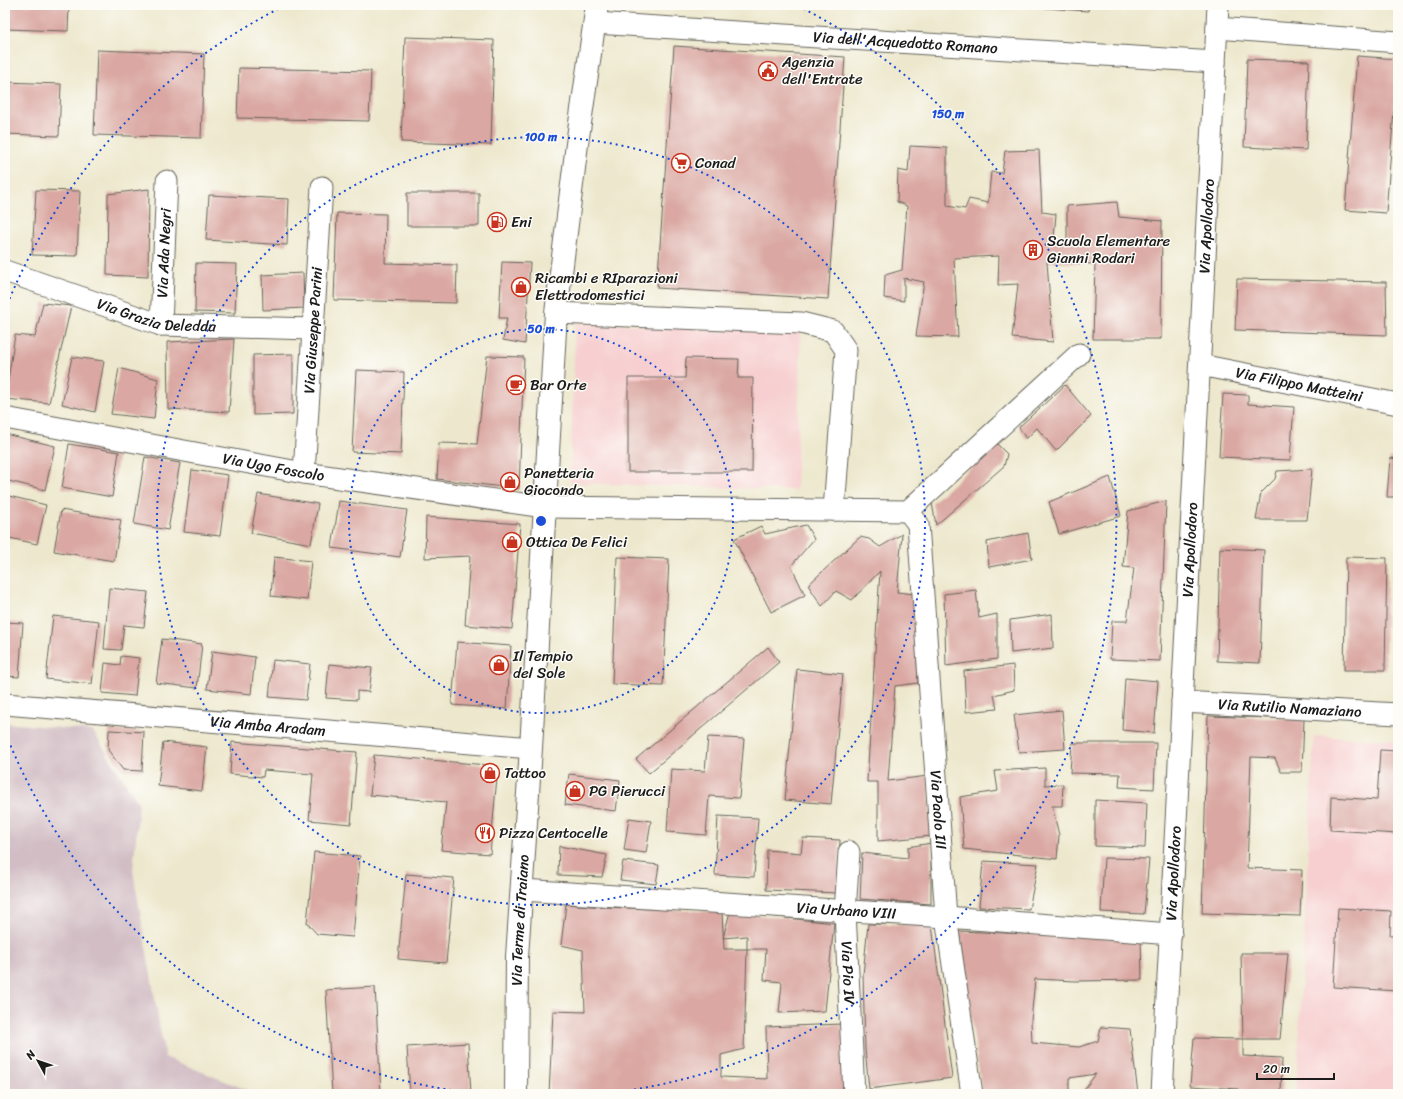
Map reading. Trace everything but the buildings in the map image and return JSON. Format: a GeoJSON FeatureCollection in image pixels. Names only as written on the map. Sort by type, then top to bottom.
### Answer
{"type":"FeatureCollection","features":[{"type":"Feature","properties":{"kind":"main road","name":"Via Terme di Traiano"},"geometry":{"type":"LineString","coordinates":[[516,1094],[516,957],[531,748],[556,313],[577,144],[596,14]]}},
{"type":"Feature","properties":{"kind":"street","name":"Via Apollodoro"},"geometry":{"type":"LineString","coordinates":[[1162,1094],[1218,5]]}},
{"type":"Feature","properties":{"kind":"street","name":"Via dell'Acquedotto Romano"},"geometry":{"type":"LineString","coordinates":[[596,14],[1215,62]]}},
{"type":"Feature","properties":{"kind":"street"},"geometry":{"type":"LineString","coordinates":[[1217,28],[1398,42]]}},
{"type":"Feature","properties":{"kind":"street","name":"Via Ada Negri"},"geometry":{"type":"LineString","coordinates":[[161,325],[166,181]]}},
{"type":"Feature","properties":{"kind":"street","name":"Via Giuseppe Parini"},"geometry":{"type":"LineString","coordinates":[[304,473],[322,187]]}},
{"type":"Feature","properties":{"kind":"street","name":"Via Grazia Deledda"},"geometry":{"type":"LineString","coordinates":[[5,271],[161,325],[313,329]]}},
{"type":"Feature","properties":{"kind":"street"},"geometry":{"type":"LineString","coordinates":[[556,313],[800,323],[833,331],[846,350],[834,510]]}},
{"type":"Feature","properties":{"kind":"street"},"geometry":{"type":"LineString","coordinates":[[913,517],[1079,354]]}},
{"type":"Feature","properties":{"kind":"street","name":"Via Filippo Matteini"},"geometry":{"type":"LineString","coordinates":[[1200,365],[1398,404]]}},
{"type":"Feature","properties":{"kind":"street","name":"Via Ugo Foscolo"},"geometry":{"type":"LineString","coordinates":[[5,418],[304,473],[544,507],[834,510],[913,517]]}},
{"type":"Feature","properties":{"kind":"street","name":"Via Paolo III"},"geometry":{"type":"LineString","coordinates":[[913,517],[946,917],[972,1094]]}},
{"type":"Feature","properties":{"kind":"street","name":"Via Rutilio Namaziano"},"geometry":{"type":"LineString","coordinates":[[1182,702],[1398,714]]}},
{"type":"Feature","properties":{"kind":"street","name":"Via Amba Aradam"},"geometry":{"type":"LineString","coordinates":[[5,704],[531,748]]}},
{"type":"Feature","properties":{"kind":"street","name":"Via Pio IV"},"geometry":{"type":"LineString","coordinates":[[850,852],[845,912],[854,1094]]}},
{"type":"Feature","properties":{"kind":"street","name":"Via Urbano VIII"},"geometry":{"type":"LineString","coordinates":[[522,890],[845,912],[946,917],[1171,934]]}},
{"type":"Feature","properties":{"kind":"shaded area"},"geometry":{"type":"Polygon","coordinates":[[[575,323],[801,330],[796,490],[570,483],[575,323]]]}},
{"type":"Feature","properties":{"kind":"shaded area"},"geometry":{"type":"Polygon","coordinates":[[[5,723],[93,731],[139,804],[133,871],[165,1057],[257,1094],[5,1094],[5,723]]]}},
{"type":"Feature","properties":{"kind":"shaded area"},"geometry":{"type":"Polygon","coordinates":[[[1314,736],[1398,740],[1398,1094],[1296,1094],[1314,736]]]}},
{"type":"Feature","properties":{"kind":"place","name":"Agenzia dell'Entrate"},"geometry":{"type":"Point","coordinates":[768,71]}},
{"type":"Feature","properties":{"kind":"place","name":"Conad"},"geometry":{"type":"Point","coordinates":[681,163]}},
{"type":"Feature","properties":{"kind":"place","name":"Eni"},"geometry":{"type":"Point","coordinates":[497,222]}},
{"type":"Feature","properties":{"kind":"place","name":"Scuola Elementare Gianni Rodari"},"geometry":{"type":"Point","coordinates":[1033,250]}},
{"type":"Feature","properties":{"kind":"place","name":"Ricambi e RIparazioni Elettrodomestici"},"geometry":{"type":"Point","coordinates":[521,287]}},
{"type":"Feature","properties":{"kind":"place","name":"Bar Orte"},"geometry":{"type":"Point","coordinates":[516,385]}},
{"type":"Feature","properties":{"kind":"place","name":"Panetteria Giocondo"},"geometry":{"type":"Point","coordinates":[510,482]}},
{"type":"Feature","properties":{"kind":"place","name":"Ottica De Felici"},"geometry":{"type":"Point","coordinates":[512,542]}},
{"type":"Feature","properties":{"kind":"place","name":"Il Tempio del Sole"},"geometry":{"type":"Point","coordinates":[499,665]}},
{"type":"Feature","properties":{"kind":"place","name":"Tattoo"},"geometry":{"type":"Point","coordinates":[490,773]}},
{"type":"Feature","properties":{"kind":"place","name":"PG Pierucci"},"geometry":{"type":"Point","coordinates":[575,791]}},
{"type":"Feature","properties":{"kind":"place","name":"Pizza Centocelle"},"geometry":{"type":"Point","coordinates":[485,833]}}]}
